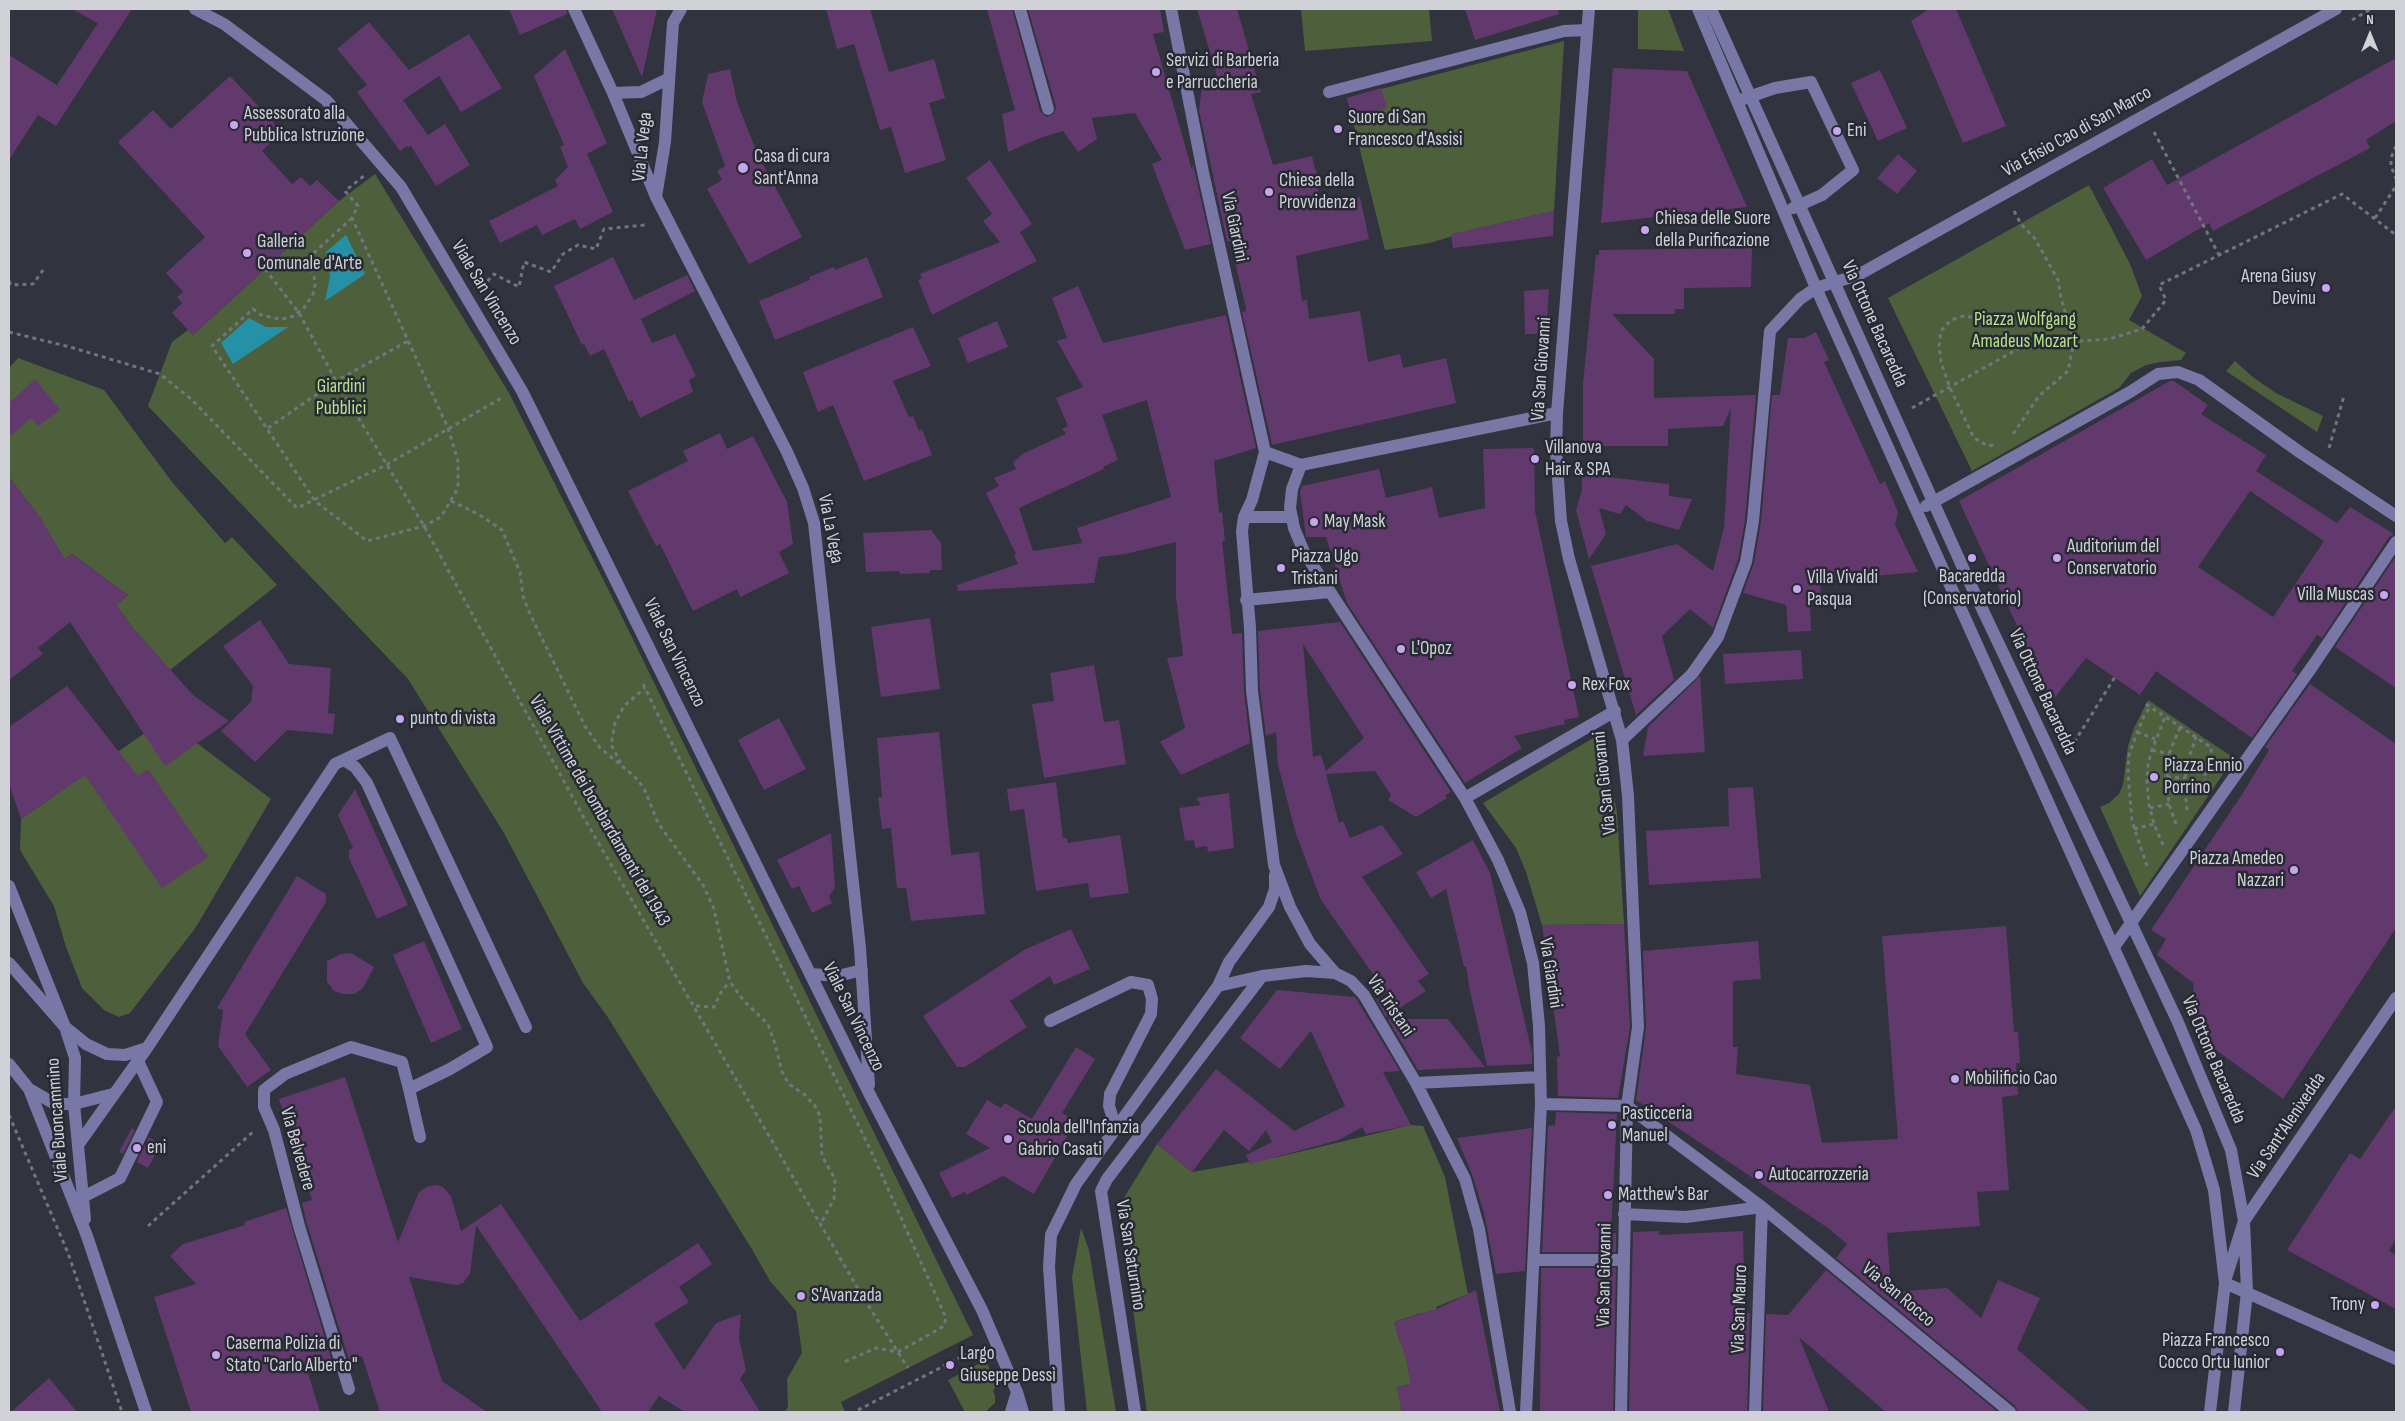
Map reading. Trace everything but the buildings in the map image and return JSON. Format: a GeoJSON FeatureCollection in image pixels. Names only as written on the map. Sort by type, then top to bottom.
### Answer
{"type":"FeatureCollection","features":[{"type":"Feature","properties":{"kind":"street","name":"Viale San Vincenzo"},"geometry":{"type":"LineString","coordinates":[[195,9],[224,24],[326,100],[401,187],[522,391],[869,1093],[982,1310],[1017,1392],[1023,1412]]}},
{"type":"Feature","properties":{"kind":"street"},"geometry":{"type":"LineString","coordinates":[[574,9],[613,93],[656,197]]}},
{"type":"Feature","properties":{"kind":"street","name":"Via La Vega"},"geometry":{"type":"LineString","coordinates":[[681,9],[673,23],[665,142],[656,197],[787,452],[803,488],[814,523],[862,970],[869,1093]]}},
{"type":"Feature","properties":{"kind":"street"},"geometry":{"type":"LineString","coordinates":[[1020,9],[1048,108]]}},
{"type":"Feature","properties":{"kind":"street","name":"Via Giardini"},"geometry":{"type":"LineString","coordinates":[[1171,9],[1203,172],[1265,452]]}},
{"type":"Feature","properties":{"kind":"street","name":"Via San Giovanni"},"geometry":{"type":"LineString","coordinates":[[1589,9],[1557,413],[1556,460],[1561,521],[1569,559],[1622,740],[1628,796],[1638,1027],[1627,1106],[1621,1412]]}},
{"type":"Feature","properties":{"kind":"street","name":"Via Ottone Bacaredda"},"geometry":{"type":"LineString","coordinates":[[1698,9],[1816,288],[2196,1130],[2214,1190],[2225,1283],[2210,1412]]}},
{"type":"Feature","properties":{"kind":"street","name":"Via Ottone Bacaredda"},"geometry":{"type":"LineString","coordinates":[[1712,9],[1972,588],[2177,1020],[2231,1150],[2244,1221],[2247,1292],[2234,1412]]}},
{"type":"Feature","properties":{"kind":"street","name":"Via Efisio Cao di San Marco"},"geometry":{"type":"LineString","coordinates":[[1622,740],[1692,674],[1718,637],[1748,554],[1753,522],[1770,331],[1800,299],[1816,288],[1858,275],[2336,9]]}},
{"type":"Feature","properties":{"kind":"street"},"geometry":{"type":"LineString","coordinates":[[1329,92],[1564,31],[1587,30]]}},
{"type":"Feature","properties":{"kind":"street"},"geometry":{"type":"LineString","coordinates":[[613,93],[642,92],[668,79]]}},
{"type":"Feature","properties":{"kind":"street"},"geometry":{"type":"LineString","coordinates":[[1737,102],[1775,88],[1811,82],[1853,170],[1822,195],[1784,212]]}},
{"type":"Feature","properties":{"kind":"street"},"geometry":{"type":"LineString","coordinates":[[1917,511],[2130,392],[2158,374],[2178,372],[2198,380],[2396,516]]}},
{"type":"Feature","properties":{"kind":"street"},"geometry":{"type":"LineString","coordinates":[[1301,464],[1292,489],[1290,508],[1292,517],[1304,552],[1330,592],[1246,600],[1242,532],[1244,517],[1252,500],[1265,452],[1301,464],[1557,413]]}},
{"type":"Feature","properties":{"kind":"street"},"geometry":{"type":"LineString","coordinates":[[1244,517],[1292,517]]}},
{"type":"Feature","properties":{"kind":"street"},"geometry":{"type":"LineString","coordinates":[[2114,947],[2314,664],[2396,542]]}},
{"type":"Feature","properties":{"kind":"street","name":"Via Giardini"},"geometry":{"type":"LineString","coordinates":[[1330,592],[1466,798],[1498,860],[1520,912],[1533,963],[1539,1026],[1540,1104],[1526,1412]]}},
{"type":"Feature","properties":{"kind":"street","name":"Via Tristani"},"geometry":{"type":"LineString","coordinates":[[1246,600],[1250,628],[1252,692],[1274,865],[1290,907],[1310,944],[1335,973],[1350,980],[1364,995],[1416,1083],[1465,1179],[1479,1229],[1510,1412]]}},
{"type":"Feature","properties":{"kind":"street"},"geometry":{"type":"LineString","coordinates":[[1466,798],[1615,712]]}},
{"type":"Feature","properties":{"kind":"street"},"geometry":{"type":"LineString","coordinates":[[78,1145],[147,1048],[336,764],[390,738],[526,1027]]}},
{"type":"Feature","properties":{"kind":"street"},"geometry":{"type":"LineString","coordinates":[[344,760],[355,767],[367,783],[487,1047],[450,1069],[408,1089]]}},
{"type":"Feature","properties":{"kind":"street"},"geometry":{"type":"LineString","coordinates":[[1059,1412],[1049,1267],[1051,1235],[1076,1184],[1218,986],[1229,962],[1269,907],[1275,889],[1274,865]]}},
{"type":"Feature","properties":{"kind":"street"},"geometry":{"type":"LineString","coordinates":[[9,886],[14,915],[65,1028],[86,1044],[107,1054],[124,1055],[147,1048]]}},
{"type":"Feature","properties":{"kind":"street","name":"Viale Buoncammino"},"geometry":{"type":"LineString","coordinates":[[9,963],[65,1028],[75,1058],[74,1104],[87,1236]]}},
{"type":"Feature","properties":{"kind":"street"},"geometry":{"type":"LineString","coordinates":[[811,974],[838,976],[862,970]]}},
{"type":"Feature","properties":{"kind":"street"},"geometry":{"type":"LineString","coordinates":[[1218,986],[1262,976],[1306,971],[1335,973]]}},
{"type":"Feature","properties":{"kind":"street","name":"Via San Saturnino"},"geometry":{"type":"LineString","coordinates":[[1135,1412],[1101,1191],[1107,1179],[1262,976]]}},
{"type":"Feature","properties":{"kind":"street"},"geometry":{"type":"LineString","coordinates":[[1050,1021],[1131,982],[1148,985],[1152,999],[1151,1014],[1110,1094],[1110,1106],[1116,1128]]}},
{"type":"Feature","properties":{"kind":"street","name":"Via Sant'Alenixedda"},"geometry":{"type":"LineString","coordinates":[[2225,1283],[2244,1221],[2396,998]]}},
{"type":"Feature","properties":{"kind":"street","name":"Via Belvedere"},"geometry":{"type":"LineString","coordinates":[[349,1389],[299,1226],[274,1130],[264,1107],[264,1090],[285,1074],[351,1048],[402,1062],[420,1137]]}},
{"type":"Feature","properties":{"kind":"street"},"geometry":{"type":"LineString","coordinates":[[83,1197],[120,1178],[157,1102],[138,1060]]}},
{"type":"Feature","properties":{"kind":"street","name":"Viale Buoncammino"},"geometry":{"type":"LineString","coordinates":[[9,1064],[29,1089],[87,1236],[146,1412]]}},
{"type":"Feature","properties":{"kind":"street"},"geometry":{"type":"LineString","coordinates":[[1416,1083],[1540,1077]]}},
{"type":"Feature","properties":{"kind":"street"},"geometry":{"type":"LineString","coordinates":[[29,1089],[55,1104],[74,1104],[113,1094]]}},
{"type":"Feature","properties":{"kind":"street"},"geometry":{"type":"LineString","coordinates":[[1540,1104],[1627,1106]]}},
{"type":"Feature","properties":{"kind":"street","name":"Via San Rocco"},"geometry":{"type":"LineString","coordinates":[[1627,1106],[1762,1207],[2010,1412]]}},
{"type":"Feature","properties":{"kind":"street"},"geometry":{"type":"LineString","coordinates":[[1624,1214],[1686,1217],[1762,1207]]}},
{"type":"Feature","properties":{"kind":"street","name":"Via San Mauro"},"geometry":{"type":"LineString","coordinates":[[1755,1412],[1762,1207]]}},
{"type":"Feature","properties":{"kind":"street"},"geometry":{"type":"LineString","coordinates":[[1534,1260],[1623,1260]]}},
{"type":"Feature","properties":{"kind":"street"},"geometry":{"type":"LineString","coordinates":[[2225,1283],[2396,1359]]}},
{"type":"Feature","properties":{"kind":"street"},"geometry":{"type":"LineString","coordinates":[[1011,1412],[1017,1392]]}},
{"type":"Feature","properties":{"kind":"path"},"geometry":{"type":"LineString","coordinates":[[2154,132],[2219,256]]}},
{"type":"Feature","properties":{"kind":"path"},"geometry":{"type":"LineString","coordinates":[[2396,146],[2391,158],[2391,166],[2396,179]]}},
{"type":"Feature","properties":{"kind":"path"},"geometry":{"type":"LineString","coordinates":[[352,218],[448,428],[458,461],[458,488],[441,517],[424,526],[367,541],[315,501],[212,346],[253,309],[261,314],[279,319],[299,313],[309,303],[315,285],[314,276],[306,260],[352,218],[358,206],[345,191],[380,163]]}},
{"type":"Feature","properties":{"kind":"path"},"geometry":{"type":"LineString","coordinates":[[2375,218],[2396,186]]}},
{"type":"Feature","properties":{"kind":"path"},"geometry":{"type":"LineString","coordinates":[[1912,408],[2025,345],[2109,339],[2142,329],[2166,300],[2159,285],[2342,194],[2396,235]]}},
{"type":"Feature","properties":{"kind":"path"},"geometry":{"type":"LineString","coordinates":[[2009,437],[2015,432],[2039,396],[2068,371],[2074,341],[2060,298],[2058,280],[2035,239],[2021,224],[2014,211]]}},
{"type":"Feature","properties":{"kind":"path"},"geometry":{"type":"LineString","coordinates":[[481,288],[494,274],[519,287],[524,262],[551,272],[563,254],[578,246],[596,249],[604,229],[644,225]]}},
{"type":"Feature","properties":{"kind":"path","name":"Viale Vittime dei bombardamenti del 1943"},"geometry":{"type":"LineString","coordinates":[[265,269],[299,313],[336,381],[424,526],[584,818],[695,1006],[820,1225],[908,1368]]}},
{"type":"Feature","properties":{"kind":"path"},"geometry":{"type":"LineString","coordinates":[[9,281],[11,285],[33,284],[43,270]]}},
{"type":"Feature","properties":{"kind":"path"},"geometry":{"type":"LineString","coordinates":[[1995,444],[1988,446],[1974,438],[1950,388],[1941,362],[1940,331],[1951,320],[1964,316],[1988,319],[2025,345]]}},
{"type":"Feature","properties":{"kind":"path"},"geometry":{"type":"LineString","coordinates":[[9,332],[70,347],[160,374],[192,399],[297,508],[315,501],[386,465],[505,396],[509,404]]}},
{"type":"Feature","properties":{"kind":"path"},"geometry":{"type":"LineString","coordinates":[[268,428],[336,381],[408,341]]}},
{"type":"Feature","properties":{"kind":"path"},"geometry":{"type":"LineString","coordinates":[[2324,468],[2344,396]]}},
{"type":"Feature","properties":{"kind":"path"},"geometry":{"type":"LineString","coordinates":[[451,501],[478,514],[502,530],[520,572],[523,596],[530,614],[585,726],[600,748],[621,764],[644,788],[658,823],[703,885],[714,909],[730,982],[744,1001],[768,1024],[782,1072],[789,1084],[806,1095],[820,1116],[822,1156],[835,1179],[834,1199],[820,1225]]}},
{"type":"Feature","properties":{"kind":"path"},"geometry":{"type":"LineString","coordinates":[[2066,756],[2115,677]]}},
{"type":"Feature","properties":{"kind":"path"},"geometry":{"type":"LineString","coordinates":[[641,681],[871,1151],[946,1318],[944,1326],[898,1352],[876,1348],[844,1362]]}},
{"type":"Feature","properties":{"kind":"path"},"geometry":{"type":"LineString","coordinates":[[621,764],[611,745],[615,723],[624,706],[644,688]]}},
{"type":"Feature","properties":{"kind":"path"},"geometry":{"type":"LineString","coordinates":[[2148,869],[2134,829],[2128,804],[2129,754],[2148,706],[2212,748],[2205,768],[2206,790]]}},
{"type":"Feature","properties":{"kind":"path"},"geometry":{"type":"LineString","coordinates":[[2164,847],[2154,824],[2150,808],[2148,773],[2154,739],[2165,717]]}},
{"type":"Feature","properties":{"kind":"path"},"geometry":{"type":"LineString","coordinates":[[2178,827],[2169,804],[2167,777],[2169,754],[2180,727]]}},
{"type":"Feature","properties":{"kind":"path"},"geometry":{"type":"LineString","coordinates":[[2137,732],[2154,739]]}},
{"type":"Feature","properties":{"kind":"path"},"geometry":{"type":"LineString","coordinates":[[2188,812],[2185,778],[2187,764],[2196,737]]}},
{"type":"Feature","properties":{"kind":"path"},"geometry":{"type":"LineString","coordinates":[[2152,750],[2169,754]]}},
{"type":"Feature","properties":{"kind":"path"},"geometry":{"type":"LineString","coordinates":[[2187,764],[2205,768]]}},
{"type":"Feature","properties":{"kind":"path"},"geometry":{"type":"LineString","coordinates":[[2167,777],[2185,778]]}},
{"type":"Feature","properties":{"kind":"path"},"geometry":{"type":"LineString","coordinates":[[2150,808],[2169,804]]}},
{"type":"Feature","properties":{"kind":"path"},"geometry":{"type":"LineString","coordinates":[[2134,829],[2154,824]]}},
{"type":"Feature","properties":{"kind":"path"},"geometry":{"type":"LineString","coordinates":[[695,1006],[714,1007],[722,990],[730,982]]}},
{"type":"Feature","properties":{"kind":"path"},"geometry":{"type":"LineString","coordinates":[[9,1115],[68,1253],[122,1412]]}},
{"type":"Feature","properties":{"kind":"path"},"geometry":{"type":"LineString","coordinates":[[148,1226],[269,1118]]}},
{"type":"Feature","properties":{"kind":"path"},"geometry":{"type":"LineString","coordinates":[[858,1410],[973,1351]]}},
{"type":"Feature","properties":{"kind":"green space"},"geometry":{"type":"Polygon","coordinates":[[[1301,9],[1429,9],[1432,41],[1305,51],[1301,9]]]}},
{"type":"Feature","properties":{"kind":"green space"},"geometry":{"type":"Polygon","coordinates":[[[1638,9],[1668,9],[1684,51],[1638,49],[1638,9]]]}},
{"type":"Feature","properties":{"kind":"green space"},"geometry":{"type":"Polygon","coordinates":[[[1564,41],[1554,211],[1483,227],[1430,243],[1385,250],[1347,98],[1564,41]]]}},
{"type":"Feature","properties":{"kind":"green space","name":"Giardini Pubblici"},"geometry":{"type":"Polygon","coordinates":[[[375,174],[509,393],[621,615],[973,1335],[841,1402],[845,1412],[784,1412],[788,1407],[787,1379],[802,1353],[796,1311],[770,1281],[607,1016],[583,983],[504,833],[408,679],[148,406],[172,342],[188,330],[193,335],[339,201],[375,174]]]}},
{"type":"Feature","properties":{"kind":"green space","name":"Piazza Wolfgang Amadeus Mozart"},"geometry":{"type":"Polygon","coordinates":[[[2089,185],[2130,264],[2142,296],[2129,320],[2186,353],[2181,360],[2146,365],[2131,373],[2119,388],[1972,471],[1888,298],[2089,185]]]}},
{"type":"Feature","properties":{"kind":"green space"},"geometry":{"type":"Polygon","coordinates":[[[18,358],[104,390],[172,482],[225,543],[232,537],[277,585],[170,670],[132,627],[116,605],[128,595],[72,554],[53,568],[41,519],[9,477],[9,368],[18,358]]]}},
{"type":"Feature","properties":{"kind":"green space"},"geometry":{"type":"Polygon","coordinates":[[[2235,361],[2254,378],[2276,393],[2323,416],[2317,432],[2226,371],[2235,361]]]}},
{"type":"Feature","properties":{"kind":"green space","name":"Piazza Ennio Porrino"},"geometry":{"type":"Polygon","coordinates":[[[2148,700],[2234,758],[2140,896],[2100,807],[2109,803],[2119,794],[2123,785],[2128,746],[2134,728],[2148,700]]]}},
{"type":"Feature","properties":{"kind":"green space"},"geometry":{"type":"Polygon","coordinates":[[[165,719],[271,799],[196,927],[130,1013],[119,1017],[104,1010],[82,988],[66,947],[54,906],[20,850],[21,819],[165,719]]]}},
{"type":"Feature","properties":{"kind":"green space"},"geometry":{"type":"Polygon","coordinates":[[[1600,734],[1617,812],[1624,924],[1542,925],[1526,872],[1516,848],[1483,803],[1600,734]]]}},
{"type":"Feature","properties":{"kind":"green space"},"geometry":{"type":"Polygon","coordinates":[[[1411,1125],[1423,1126],[1445,1177],[1468,1294],[1436,1307],[1440,1317],[1421,1313],[1394,1322],[1400,1342],[1403,1342],[1411,1384],[1397,1387],[1402,1412],[1147,1412],[1119,1206],[1157,1144],[1192,1172],[1278,1157],[1411,1125]]]}},
{"type":"Feature","properties":{"kind":"green space"},"geometry":{"type":"Polygon","coordinates":[[[1081,1228],[1089,1250],[1116,1412],[1087,1412],[1072,1277],[1081,1228]]]}},
{"type":"Feature","properties":{"kind":"green space"},"geometry":{"type":"Polygon","coordinates":[[[986,1360],[996,1387],[993,1390],[995,1403],[985,1412],[965,1412],[948,1380],[986,1360]]]}},
{"type":"Feature","properties":{"kind":"water"},"geometry":{"type":"Polygon","coordinates":[[[346,235],[365,274],[325,301],[330,277],[326,252],[346,235]]]}},
{"type":"Feature","properties":{"kind":"water"},"geometry":{"type":"Polygon","coordinates":[[[249,318],[266,327],[288,327],[233,364],[221,343],[249,318]]]}},
{"type":"Feature","properties":{"kind":"place","name":"Servizi di Barberia e Parruccheria"},"geometry":{"type":"Point","coordinates":[1156,72]}},
{"type":"Feature","properties":{"kind":"place","name":"Assessorato alla Pubblica Istruzione"},"geometry":{"type":"Point","coordinates":[234,125]}},
{"type":"Feature","properties":{"kind":"place","name":"Suore di San Francesco d'Assisi"},"geometry":{"type":"Point","coordinates":[1338,129]}},
{"type":"Feature","properties":{"kind":"place","name":"Eni"},"geometry":{"type":"Point","coordinates":[1837,131]}},
{"type":"Feature","properties":{"kind":"place","name":"Casa di cura Sant'Anna"},"geometry":{"type":"Point","coordinates":[743,168]}},
{"type":"Feature","properties":{"kind":"place","name":"Chiesa della Provvidenza"},"geometry":{"type":"Point","coordinates":[1269,192]}},
{"type":"Feature","properties":{"kind":"place","name":"Chiesa delle Suore della Purificazione"},"geometry":{"type":"Point","coordinates":[1645,230]}},
{"type":"Feature","properties":{"kind":"place","name":"Galleria Comunale d'Arte"},"geometry":{"type":"Point","coordinates":[247,253]}},
{"type":"Feature","properties":{"kind":"place","name":"Arena Giusy Devinu"},"geometry":{"type":"Point","coordinates":[2326,288]}},
{"type":"Feature","properties":{"kind":"place","name":"Villanova Hair & SPA"},"geometry":{"type":"Point","coordinates":[1535,459]}},
{"type":"Feature","properties":{"kind":"place","name":"May Mask"},"geometry":{"type":"Point","coordinates":[1314,522]}},
{"type":"Feature","properties":{"kind":"place","name":"Bacaredda (Conservatorio)"},"geometry":{"type":"Point","coordinates":[1972,558]}},
{"type":"Feature","properties":{"kind":"place","name":"Auditorium del Conservatorio"},"geometry":{"type":"Point","coordinates":[2057,558]}},
{"type":"Feature","properties":{"kind":"place","name":"Piazza Ugo Tristani"},"geometry":{"type":"Point","coordinates":[1281,568]}},
{"type":"Feature","properties":{"kind":"place","name":"Villa Vivaldi Pasqua"},"geometry":{"type":"Point","coordinates":[1797,589]}},
{"type":"Feature","properties":{"kind":"place","name":"Villa Muscas"},"geometry":{"type":"Point","coordinates":[2384,595]}},
{"type":"Feature","properties":{"kind":"place","name":"L'Opoz"},"geometry":{"type":"Point","coordinates":[1401,649]}},
{"type":"Feature","properties":{"kind":"place","name":"Rex Fox"},"geometry":{"type":"Point","coordinates":[1572,685]}},
{"type":"Feature","properties":{"kind":"place","name":"punto di vista"},"geometry":{"type":"Point","coordinates":[400,719]}},
{"type":"Feature","properties":{"kind":"place","name":"Piazza Ennio Porrino"},"geometry":{"type":"Point","coordinates":[2154,777]}},
{"type":"Feature","properties":{"kind":"place","name":"Piazza Amedeo Nazzari"},"geometry":{"type":"Point","coordinates":[2294,870]}},
{"type":"Feature","properties":{"kind":"place","name":"Mobilificio Cao"},"geometry":{"type":"Point","coordinates":[1955,1079]}},
{"type":"Feature","properties":{"kind":"place","name":"Pasticceria Manuel"},"geometry":{"type":"Point","coordinates":[1612,1125]}},
{"type":"Feature","properties":{"kind":"place","name":"Scuola dell'Infanzia Gabrio Casati"},"geometry":{"type":"Point","coordinates":[1008,1139]}},
{"type":"Feature","properties":{"kind":"place","name":"eni"},"geometry":{"type":"Point","coordinates":[137,1148]}},
{"type":"Feature","properties":{"kind":"place","name":"Autocarrozzeria"},"geometry":{"type":"Point","coordinates":[1759,1175]}},
{"type":"Feature","properties":{"kind":"place","name":"Matthew's Bar"},"geometry":{"type":"Point","coordinates":[1608,1195]}},
{"type":"Feature","properties":{"kind":"place","name":"S'Avanzada"},"geometry":{"type":"Point","coordinates":[801,1296]}},
{"type":"Feature","properties":{"kind":"place","name":"Trony"},"geometry":{"type":"Point","coordinates":[2375,1305]}},
{"type":"Feature","properties":{"kind":"place","name":"Piazza Francesco Cocco Ortu Iunior"},"geometry":{"type":"Point","coordinates":[2280,1352]}},
{"type":"Feature","properties":{"kind":"place","name":"Caserma Polizia di Stato \"Carlo Alberto\""},"geometry":{"type":"Point","coordinates":[216,1355]}},
{"type":"Feature","properties":{"kind":"place","name":"Largo Giuseppe Dessì"},"geometry":{"type":"Point","coordinates":[950,1365]}}]}
